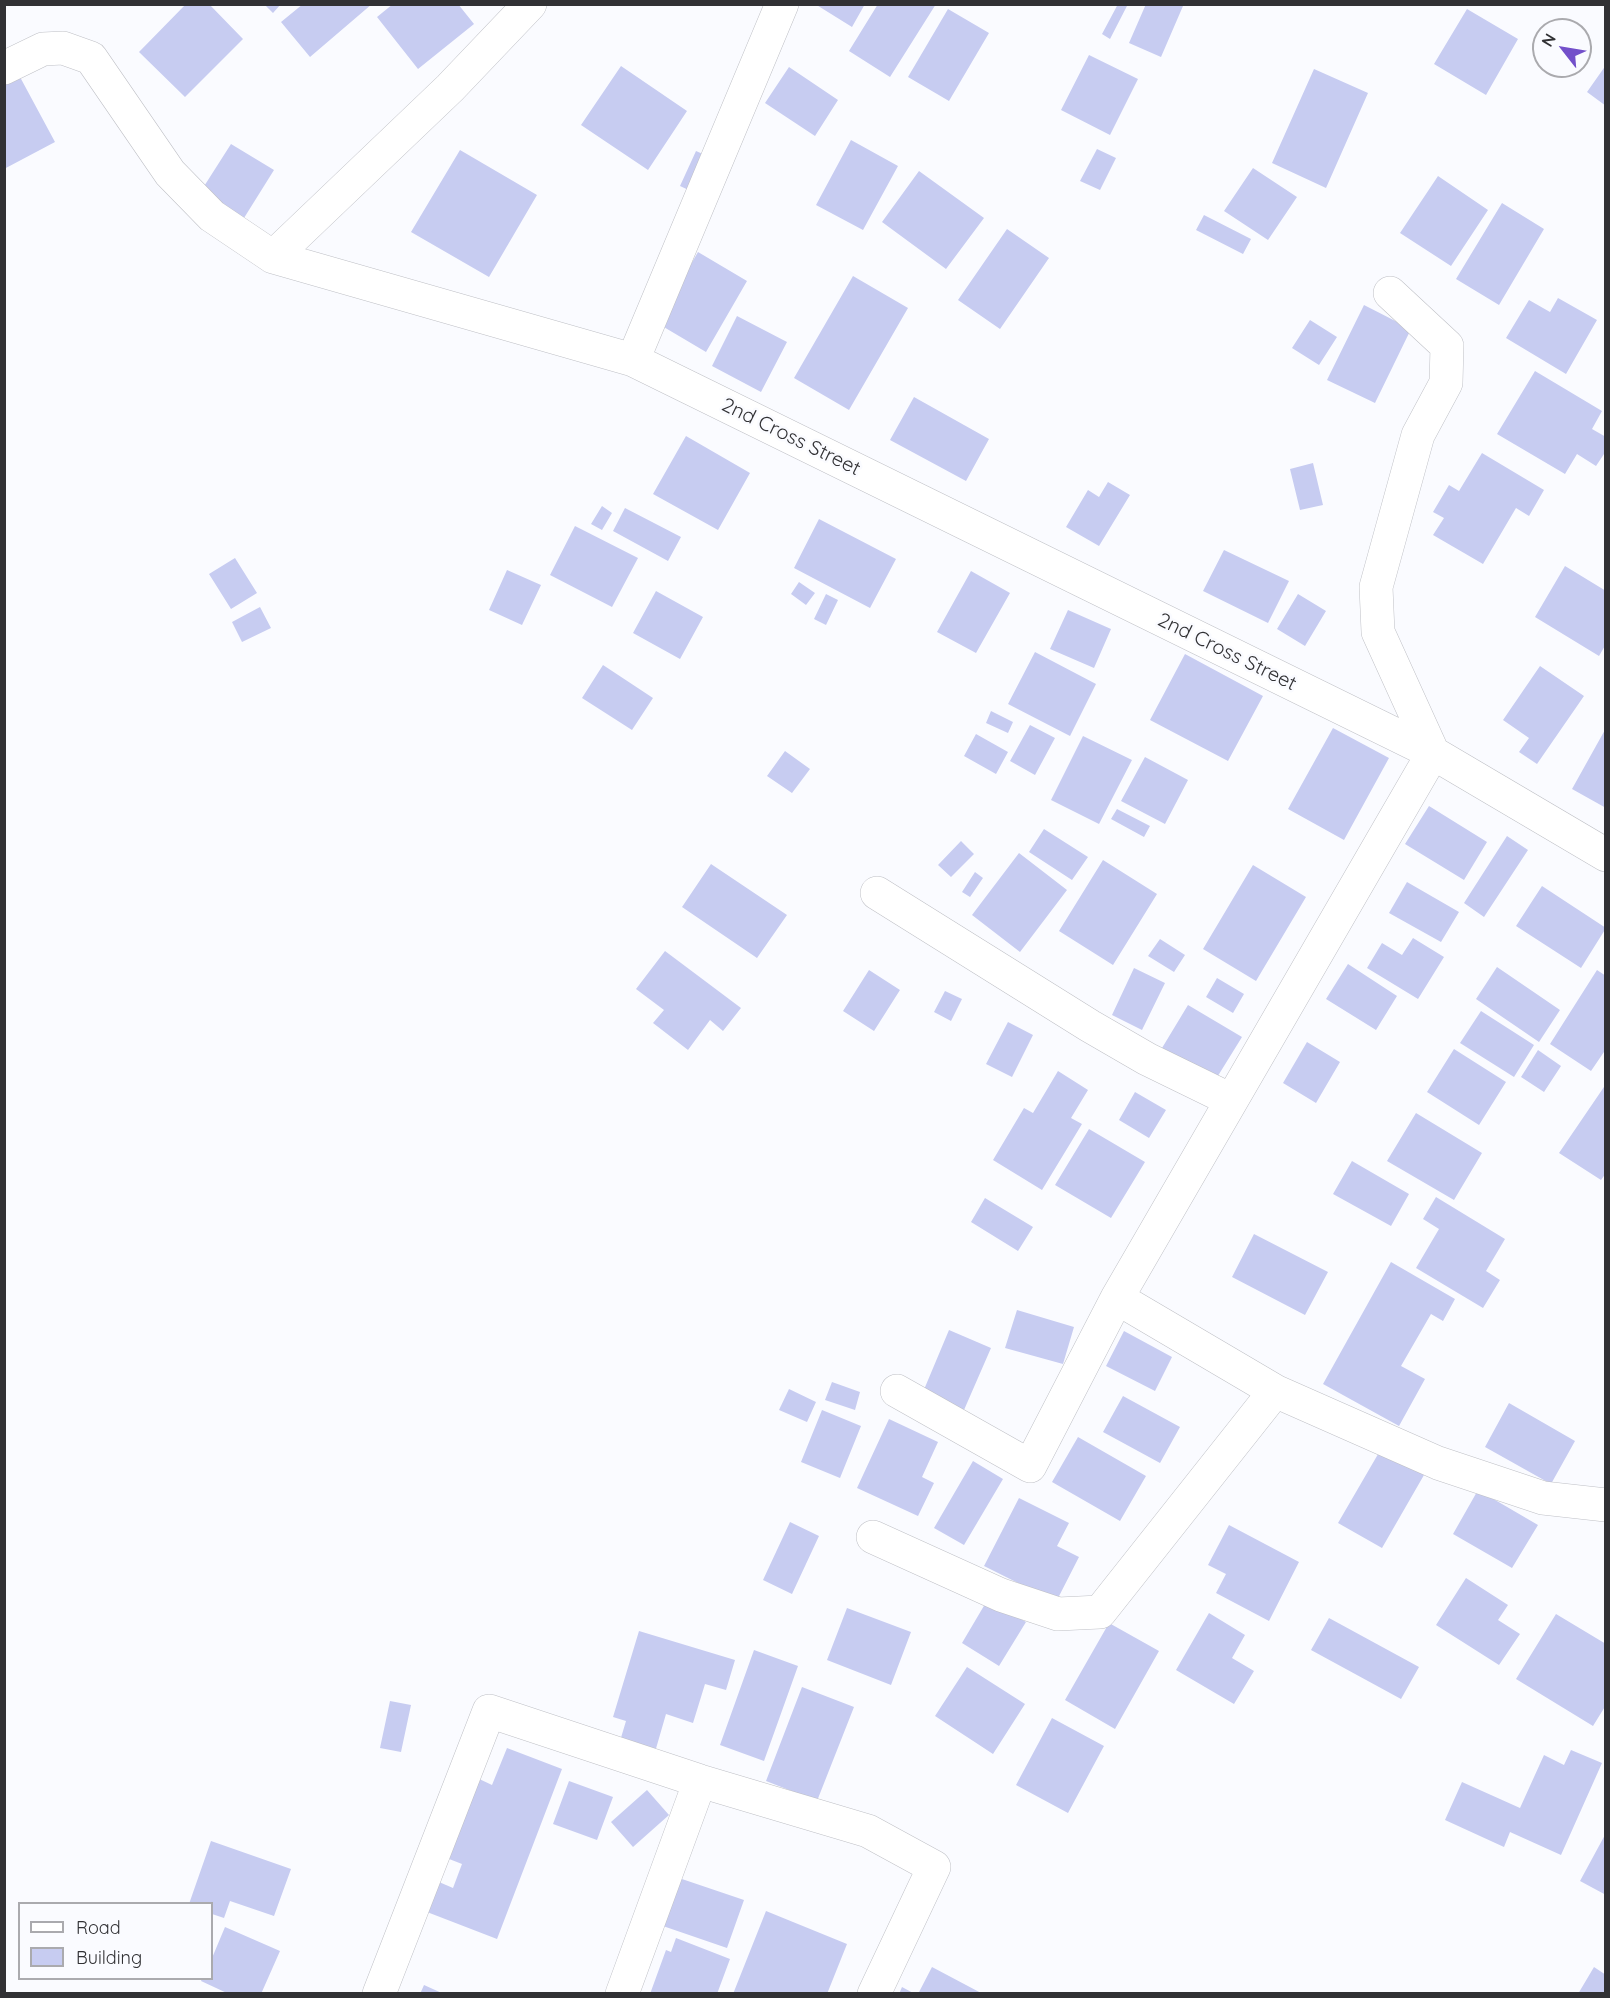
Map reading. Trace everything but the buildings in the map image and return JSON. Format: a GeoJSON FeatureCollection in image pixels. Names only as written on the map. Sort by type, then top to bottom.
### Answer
{"type":"FeatureCollection","features":[{"type":"Feature","properties":{"kind":"street"},"geometry":{"type":"LineString","coordinates":[[273,257],[450,88],[530,4]]}},
{"type":"Feature","properties":{"kind":"street"},"geometry":{"type":"LineString","coordinates":[[633,360],[782,4]]}},
{"type":"Feature","properties":{"kind":"street","name":"2nd Cross Street"},"geometry":{"type":"LineString","coordinates":[[4,68],[43,49],[63,48],[91,58],[170,173],[212,216],[273,257],[633,360],[1432,753],[1605,855]]}},
{"type":"Feature","properties":{"kind":"street"},"geometry":{"type":"LineString","coordinates":[[897,1391],[1030,1466],[1117,1298],[1432,753],[1378,632],[1376,587],[1418,435],[1446,383],[1447,346],[1390,292]]}},
{"type":"Feature","properties":{"kind":"street"},"geometry":{"type":"LineString","coordinates":[[877,893],[1090,1026],[1148,1059],[1231,1100]]}},
{"type":"Feature","properties":{"kind":"street"},"geometry":{"type":"LineString","coordinates":[[1117,1298],[1275,1391],[1438,1464],[1544,1498],[1605,1505]]}},
{"type":"Feature","properties":{"kind":"street"},"geometry":{"type":"LineString","coordinates":[[873,1537],[1001,1595],[1058,1614],[1100,1612],[1275,1391]]}},
{"type":"Feature","properties":{"kind":"street"},"geometry":{"type":"LineString","coordinates":[[379,1994],[489,1711],[700,1781],[868,1831],[934,1867],[874,1994]]}},
{"type":"Feature","properties":{"kind":"street"},"geometry":{"type":"LineString","coordinates":[[622,1994],[700,1781]]}}]}
